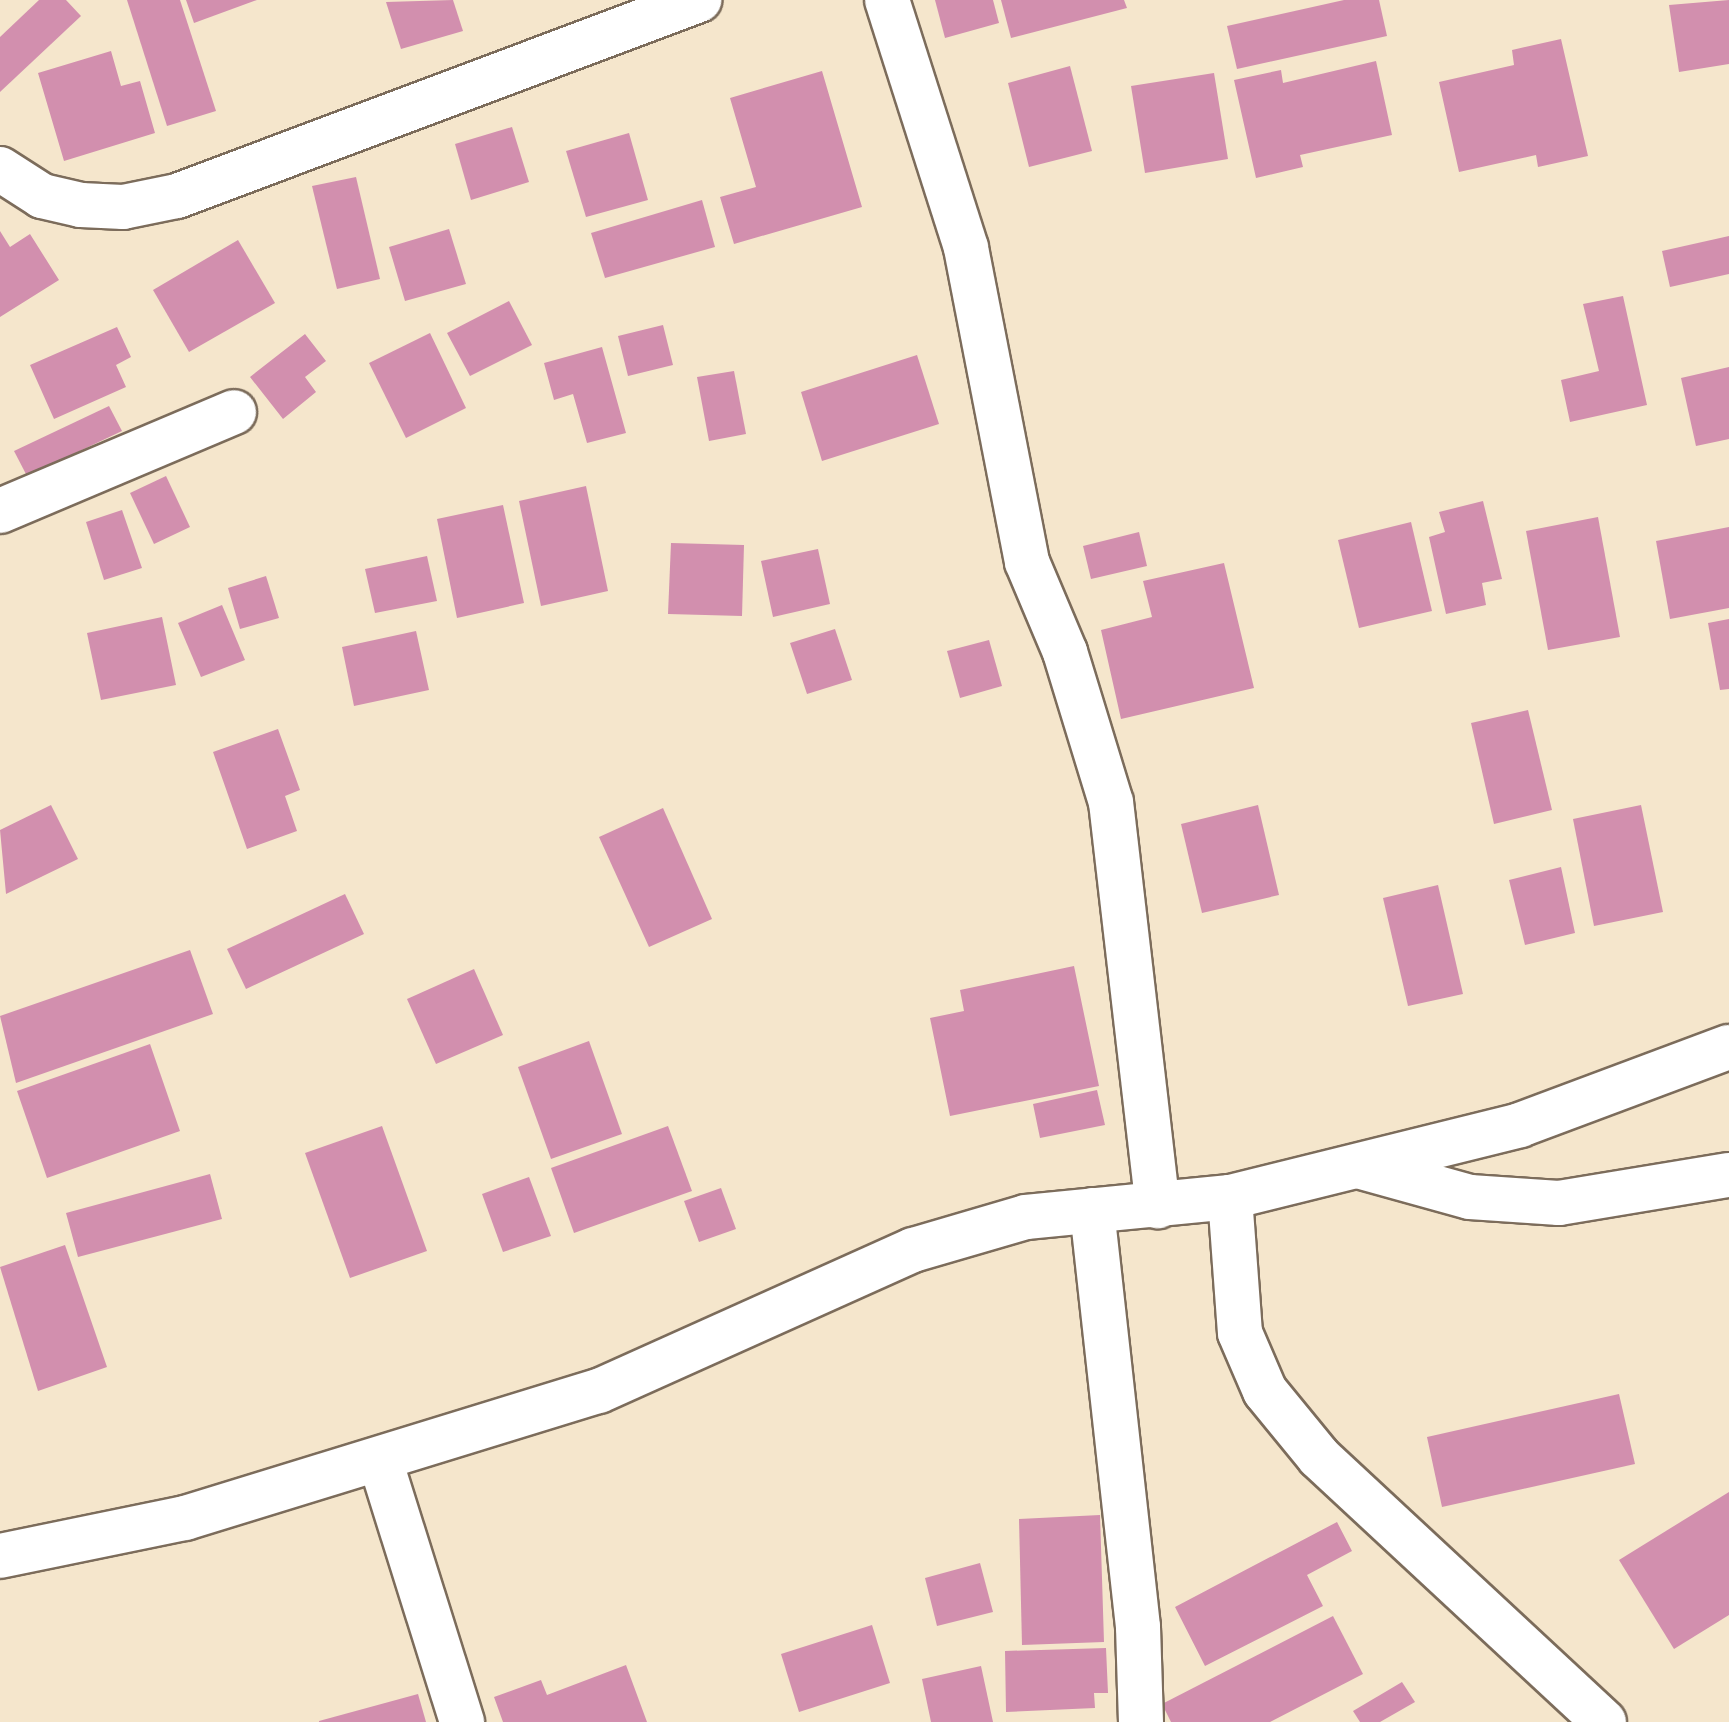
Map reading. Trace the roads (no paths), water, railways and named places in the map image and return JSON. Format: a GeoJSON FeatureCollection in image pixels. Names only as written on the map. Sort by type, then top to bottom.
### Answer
{"type":"FeatureCollection","features":[{"type":"Feature","properties":{"kind":"street"},"geometry":{"type":"LineString","coordinates":[[0,169],[42,196],[81,205],[123,207],[177,196],[699,0]]}},
{"type":"Feature","properties":{"kind":"street"},"geometry":{"type":"LineString","coordinates":[[887,0],[966,248],[1027,562],[1065,652],[1111,802],[1158,1206]]}},
{"type":"Feature","properties":{"kind":"street"},"geometry":{"type":"LineString","coordinates":[[0,511],[234,412]]}},
{"type":"Feature","properties":{"kind":"street"},"geometry":{"type":"LineString","coordinates":[[0,1556],[185,1518],[380,1460],[666,1365],[913,1250],[1026,1217],[1230,1197],[1520,1125],[1729,1047]]}},
{"type":"Feature","properties":{"kind":"street"},"geometry":{"type":"LineString","coordinates":[[1357,1165],[1470,1197],[1559,1203],[1729,1175]]}},
{"type":"Feature","properties":{"kind":"street"},"geometry":{"type":"LineString","coordinates":[[1230,1197],[1240,1333],[1265,1391],[1319,1457],[1604,1722]]}},
{"type":"Feature","properties":{"kind":"street"},"geometry":{"type":"LineString","coordinates":[[1092,1210],[1138,1627],[1141,1722]]}},
{"type":"Feature","properties":{"kind":"street"},"geometry":{"type":"LineString","coordinates":[[380,1460],[462,1722]]}}]}
